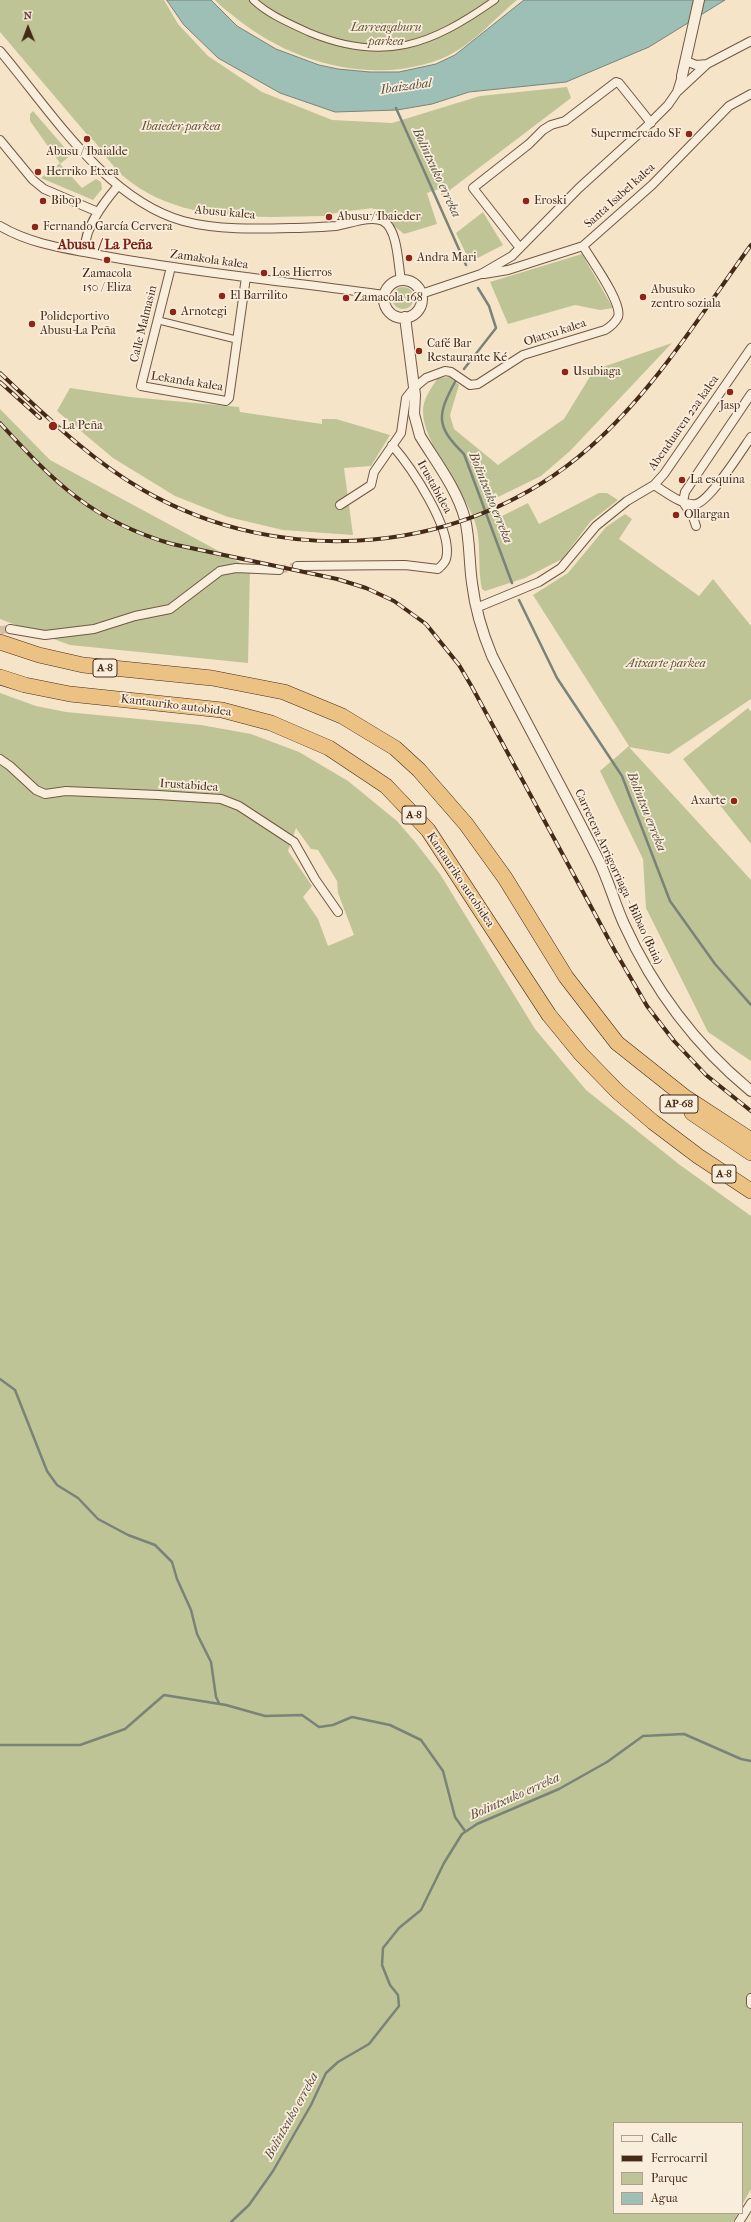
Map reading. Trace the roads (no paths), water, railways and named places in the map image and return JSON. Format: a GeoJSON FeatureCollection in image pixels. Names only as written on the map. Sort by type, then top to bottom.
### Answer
{"type":"FeatureCollection","features":[{"type":"Feature","properties":{"kind":"highway","name":"A-8"},"geometry":{"type":"LineString","coordinates":[[0,642],[39,655],[83,665],[212,678],[284,692],[342,716],[395,748],[420,770],[466,824],[505,878],[566,977],[617,1043],[685,1096],[751,1140]]}},
{"type":"Feature","properties":{"kind":"highway","name":"Kantauriko autobidea"},"geometry":{"type":"LineString","coordinates":[[0,676],[25,685],[70,694],[222,710],[271,723],[329,748],[386,786],[428,830],[549,1015],[581,1054],[618,1092],[653,1122],[698,1156],[751,1191]]}},
{"type":"Feature","properties":{"kind":"highway","name":"AP-68"},"geometry":{"type":"LineString","coordinates":[[617,1043],[643,1073],[676,1102],[751,1153]]}},
{"type":"Feature","properties":{"kind":"highway"},"geometry":{"type":"LineString","coordinates":[[698,1156],[751,1202]]}},
{"type":"Feature","properties":{"kind":"street"},"geometry":{"type":"LineString","coordinates":[[253,0],[285,22],[316,35],[338,42],[384,48],[412,44],[434,37],[451,29],[495,0]]}},
{"type":"Feature","properties":{"kind":"street"},"geometry":{"type":"LineString","coordinates":[[682,76],[699,0]]}},
{"type":"Feature","properties":{"kind":"street"},"geometry":{"type":"LineString","coordinates":[[678,92],[707,64],[751,41]]}},
{"type":"Feature","properties":{"kind":"street","name":"Abusu kalea"},"geometry":{"type":"LineString","coordinates":[[0,51],[87,155],[117,187],[145,206],[169,216],[198,224],[231,228],[336,226],[372,219],[383,221],[391,227],[394,236],[401,280]]}},
{"type":"Feature","properties":{"kind":"street"},"geometry":{"type":"LineString","coordinates":[[686,58],[696,65],[707,64]]}},
{"type":"Feature","properties":{"kind":"street","name":"Santa Isabel kalea"},"geometry":{"type":"LineString","coordinates":[[482,274],[512,256],[579,188],[651,122],[678,92],[682,76]]}},
{"type":"Feature","properties":{"kind":"street"},"geometry":{"type":"LineString","coordinates":[[520,248],[474,188],[529,144],[543,130],[550,125],[565,121],[616,82],[620,83],[651,122]]}},
{"type":"Feature","properties":{"kind":"street","name":"Santa Isabel kalea"},"geometry":{"type":"LineString","coordinates":[[421,294],[482,274],[508,270],[583,246],[652,185],[729,106],[751,94]]}},
{"type":"Feature","properties":{"kind":"street"},"geometry":{"type":"LineString","coordinates":[[0,140],[32,180],[44,189],[98,212]]}},
{"type":"Feature","properties":{"kind":"street"},"geometry":{"type":"LineString","coordinates":[[86,252],[84,246],[98,212],[117,187]]}},
{"type":"Feature","properties":{"kind":"street","name":"Zamakola kalea"},"geometry":{"type":"LineString","coordinates":[[0,226],[37,242],[86,252],[171,267],[385,295]]}},
{"type":"Feature","properties":{"kind":"street","name":"Olatxu kalea"},"geometry":{"type":"LineString","coordinates":[[414,388],[426,378],[436,373],[451,372],[470,385],[478,384],[523,355],[604,330],[613,324],[618,316],[617,304],[583,246]]}},
{"type":"Feature","properties":{"kind":"street","name":"Calle Malmasin"},"geometry":{"type":"LineString","coordinates":[[141,386],[171,267]]}},
{"type":"Feature","properties":{"kind":"street"},"geometry":{"type":"LineString","coordinates":[[158,320],[238,340],[246,277]]}},
{"type":"Feature","properties":{"kind":"street"},"geometry":{"type":"LineString","coordinates":[[401,280],[411,282],[419,289],[421,294],[422,300],[417,312],[405,317],[399,317],[389,311],[384,301],[390,285],[401,280]]}},
{"type":"Feature","properties":{"kind":"street","name":"Carretera Arrigorriaga - Bilbao (Buia)"},"geometry":{"type":"LineString","coordinates":[[405,317],[414,388],[414,414],[420,436],[450,485],[465,520],[476,608],[480,627],[492,656],[599,861],[624,924],[647,970],[688,1030],[711,1055],[751,1091]]}},
{"type":"Feature","properties":{"kind":"street","name":"Lekanda kalea"},"geometry":{"type":"LineString","coordinates":[[141,386],[226,401],[229,398],[238,340]]}},
{"type":"Feature","properties":{"kind":"street","name":"Abenduaren 22a kalea"},"geometry":{"type":"LineString","coordinates":[[476,608],[539,582],[561,568],[596,526],[627,501],[654,485],[664,474],[751,348]]}},
{"type":"Feature","properties":{"kind":"street"},"geometry":{"type":"LineString","coordinates":[[412,372],[426,378]]}},
{"type":"Feature","properties":{"kind":"street"},"geometry":{"type":"LineString","coordinates":[[340,505],[371,485],[374,472],[401,433],[406,398],[414,388]]}},
{"type":"Feature","properties":{"kind":"street"},"geometry":{"type":"LineString","coordinates":[[696,526],[693,517],[684,502],[685,492],[751,394]]}},
{"type":"Feature","properties":{"kind":"street"},"geometry":{"type":"LineString","coordinates":[[654,485],[684,502],[696,504],[704,499],[724,476],[751,438]]}},
{"type":"Feature","properties":{"kind":"street","name":"Irustabidea"},"geometry":{"type":"LineString","coordinates":[[297,566],[405,565],[433,570],[438,569],[446,561],[447,548],[440,519],[405,460],[392,445]]}},
{"type":"Feature","properties":{"kind":"street"},"geometry":{"type":"LineString","coordinates":[[10,629],[46,635],[94,629],[135,616],[170,609],[220,571],[236,568],[279,570]]}},
{"type":"Feature","properties":{"kind":"street","name":"Irustabidea"},"geometry":{"type":"LineString","coordinates":[[0,760],[10,766],[36,790],[44,794],[66,791],[158,795],[221,800],[239,806],[294,842],[315,879],[338,912]]}},
{"type":"Feature","properties":{"kind":"street"},"geometry":{"type":"LineString","coordinates":[[751,1998],[751,2004]]}},
{"type":"Feature","properties":{"kind":"street"},"geometry":{"type":"LineString","coordinates":[[740,2222],[751,2203]]}},
{"type":"Feature","properties":{"kind":"water","name":"Ibaizabal"},"geometry":{"type":"Polygon","coordinates":[[[167,0],[211,0],[237,26],[276,49],[319,65],[338,69],[370,72],[399,72],[436,64],[455,55],[524,0],[725,0],[649,47],[566,82],[469,92],[432,104],[397,110],[335,112],[280,93],[218,58],[184,25],[167,0]]]}},
{"type":"Feature","properties":{"kind":"waterway","name":"Bolintxuko erreka"},"geometry":{"type":"LineString","coordinates":[[396,108],[466,265]]}},
{"type":"Feature","properties":{"kind":"waterway","name":"Bolintxuko erreka"},"geometry":{"type":"LineString","coordinates":[[464,369],[496,328],[489,306],[478,288]]}},
{"type":"Feature","properties":{"kind":"waterway","name":"Bolintxuko erreka"},"geometry":{"type":"LineString","coordinates":[[456,380],[445,402],[442,420],[444,428],[448,436],[464,454],[512,583]]}},
{"type":"Feature","properties":{"kind":"waterway","name":"Bolintxu erreka"},"geometry":{"type":"LineString","coordinates":[[519,600],[557,678],[622,776],[670,901],[715,964],[751,1005]]}},
{"type":"Feature","properties":{"kind":"waterway"},"geometry":{"type":"LineString","coordinates":[[0,1379],[15,1390],[47,1471],[57,1485],[78,1498],[98,1519],[128,1535],[155,1545],[172,1562],[177,1579],[191,1610],[197,1634],[211,1662],[216,1697],[219,1703]]}},
{"type":"Feature","properties":{"kind":"waterway"},"geometry":{"type":"LineString","coordinates":[[0,1745],[80,1745],[125,1729],[164,1695],[226,1705],[265,1716],[302,1715],[319,1727],[333,1725],[352,1717],[390,1725],[421,1740],[443,1771],[455,1817],[465,1831]]}},
{"type":"Feature","properties":{"kind":"waterway","name":"Bolintxuko erreka"},"geometry":{"type":"LineString","coordinates":[[231,2222],[249,2205],[273,2171],[311,2105],[326,2073],[338,2062],[369,2044],[399,2006],[398,1995],[390,1985],[382,1965],[383,1948],[399,1928],[421,1910],[444,1863],[462,1834],[477,1824],[559,1789],[607,1762],[643,1736],[684,1734],[741,1759],[751,1761]]}},
{"type":"Feature","properties":{"kind":"tunnel"},"geometry":{"type":"LineString","coordinates":[[279,570],[297,566]]}},
{"type":"Feature","properties":{"kind":"tunnel"},"geometry":{"type":"LineString","coordinates":[[0,630],[10,629]]}},
{"type":"Feature","properties":{"kind":"railway"},"geometry":{"type":"LineString","coordinates":[[0,373],[68,436],[104,465],[143,490],[198,516],[255,533],[314,541],[373,540],[431,530],[488,511],[541,484],[589,448],[613,426],[656,377],[695,325],[751,245]]}},
{"type":"Feature","properties":{"kind":"railway"},"geometry":{"type":"LineString","coordinates":[[0,382],[40,418]]}},
{"type":"Feature","properties":{"kind":"railway"},"geometry":{"type":"LineString","coordinates":[[0,423],[38,464],[57,481],[76,497],[119,524],[144,535],[172,544],[337,579],[366,588],[394,601],[426,624],[459,665],[472,687],[615,951],[647,1006],[674,1041],[706,1075],[751,1111]]}},
{"type":"Feature","properties":{"kind":"place","name":"Supermercado SF"},"geometry":{"type":"Point","coordinates":[689,134]}},
{"type":"Feature","properties":{"kind":"place","name":"Abusu / Ibaialde"},"geometry":{"type":"Point","coordinates":[87,139]}},
{"type":"Feature","properties":{"kind":"place","name":"Herriko Etxea"},"geometry":{"type":"Point","coordinates":[38,172]}},
{"type":"Feature","properties":{"kind":"place","name":"Bibop"},"geometry":{"type":"Point","coordinates":[43,201]}},
{"type":"Feature","properties":{"kind":"place","name":"Eroski"},"geometry":{"type":"Point","coordinates":[526,201]}},
{"type":"Feature","properties":{"kind":"place","name":"Abusu / Ibaieder"},"geometry":{"type":"Point","coordinates":[329,217]}},
{"type":"Feature","properties":{"kind":"place","name":"Fernando García Cervera"},"geometry":{"type":"Point","coordinates":[35,227]}},
{"type":"Feature","properties":{"kind":"place","name":"Andra Mari"},"geometry":{"type":"Point","coordinates":[409,258]}},
{"type":"Feature","properties":{"kind":"place","name":"Zamacola 150 / Eliza"},"geometry":{"type":"Point","coordinates":[107,260]}},
{"type":"Feature","properties":{"kind":"place","name":"Los Hierros"},"geometry":{"type":"Point","coordinates":[264,273]}},
{"type":"Feature","properties":{"kind":"place","name":"El Barrilito"},"geometry":{"type":"Point","coordinates":[222,296]}},
{"type":"Feature","properties":{"kind":"place","name":"Abusuko zentro soziala"},"geometry":{"type":"Point","coordinates":[643,297]}},
{"type":"Feature","properties":{"kind":"place","name":"Zamacola 168"},"geometry":{"type":"Point","coordinates":[346,298]}},
{"type":"Feature","properties":{"kind":"place","name":"Arnotegi"},"geometry":{"type":"Point","coordinates":[173,312]}},
{"type":"Feature","properties":{"kind":"place","name":"Polideportivo Abusu-La Peña"},"geometry":{"type":"Point","coordinates":[32,324]}},
{"type":"Feature","properties":{"kind":"place","name":"Café Bar Restaurante Ké"},"geometry":{"type":"Point","coordinates":[419,351]}},
{"type":"Feature","properties":{"kind":"place","name":"Usubiaga"},"geometry":{"type":"Point","coordinates":[565,372]}},
{"type":"Feature","properties":{"kind":"place","name":"Jasp"},"geometry":{"type":"Point","coordinates":[730,392]}},
{"type":"Feature","properties":{"kind":"place","name":"La Peña"},"geometry":{"type":"Point","coordinates":[53,426]}},
{"type":"Feature","properties":{"kind":"place","name":"La esquina"},"geometry":{"type":"Point","coordinates":[682,480]}},
{"type":"Feature","properties":{"kind":"place","name":"Ollargan"},"geometry":{"type":"Point","coordinates":[676,515]}},
{"type":"Feature","properties":{"kind":"place","name":"Axarte"},"geometry":{"type":"Point","coordinates":[734,801]}},
{"type":"Feature","properties":{"kind":"district","name":"Abusu / La Peña"},"geometry":{"type":"Point","coordinates":[105,246]}},
{"type":"Feature","properties":{"kind":"park label","name":"Larreagaburu parkea"},"geometry":{"type":"Point","coordinates":[386,35]}},
{"type":"Feature","properties":{"kind":"park label","name":"Ibaieder parkea"},"geometry":{"type":"Point","coordinates":[181,127]}},
{"type":"Feature","properties":{"kind":"park label","name":"Aitxarte parkea"},"geometry":{"type":"Point","coordinates":[666,664]}}]}
